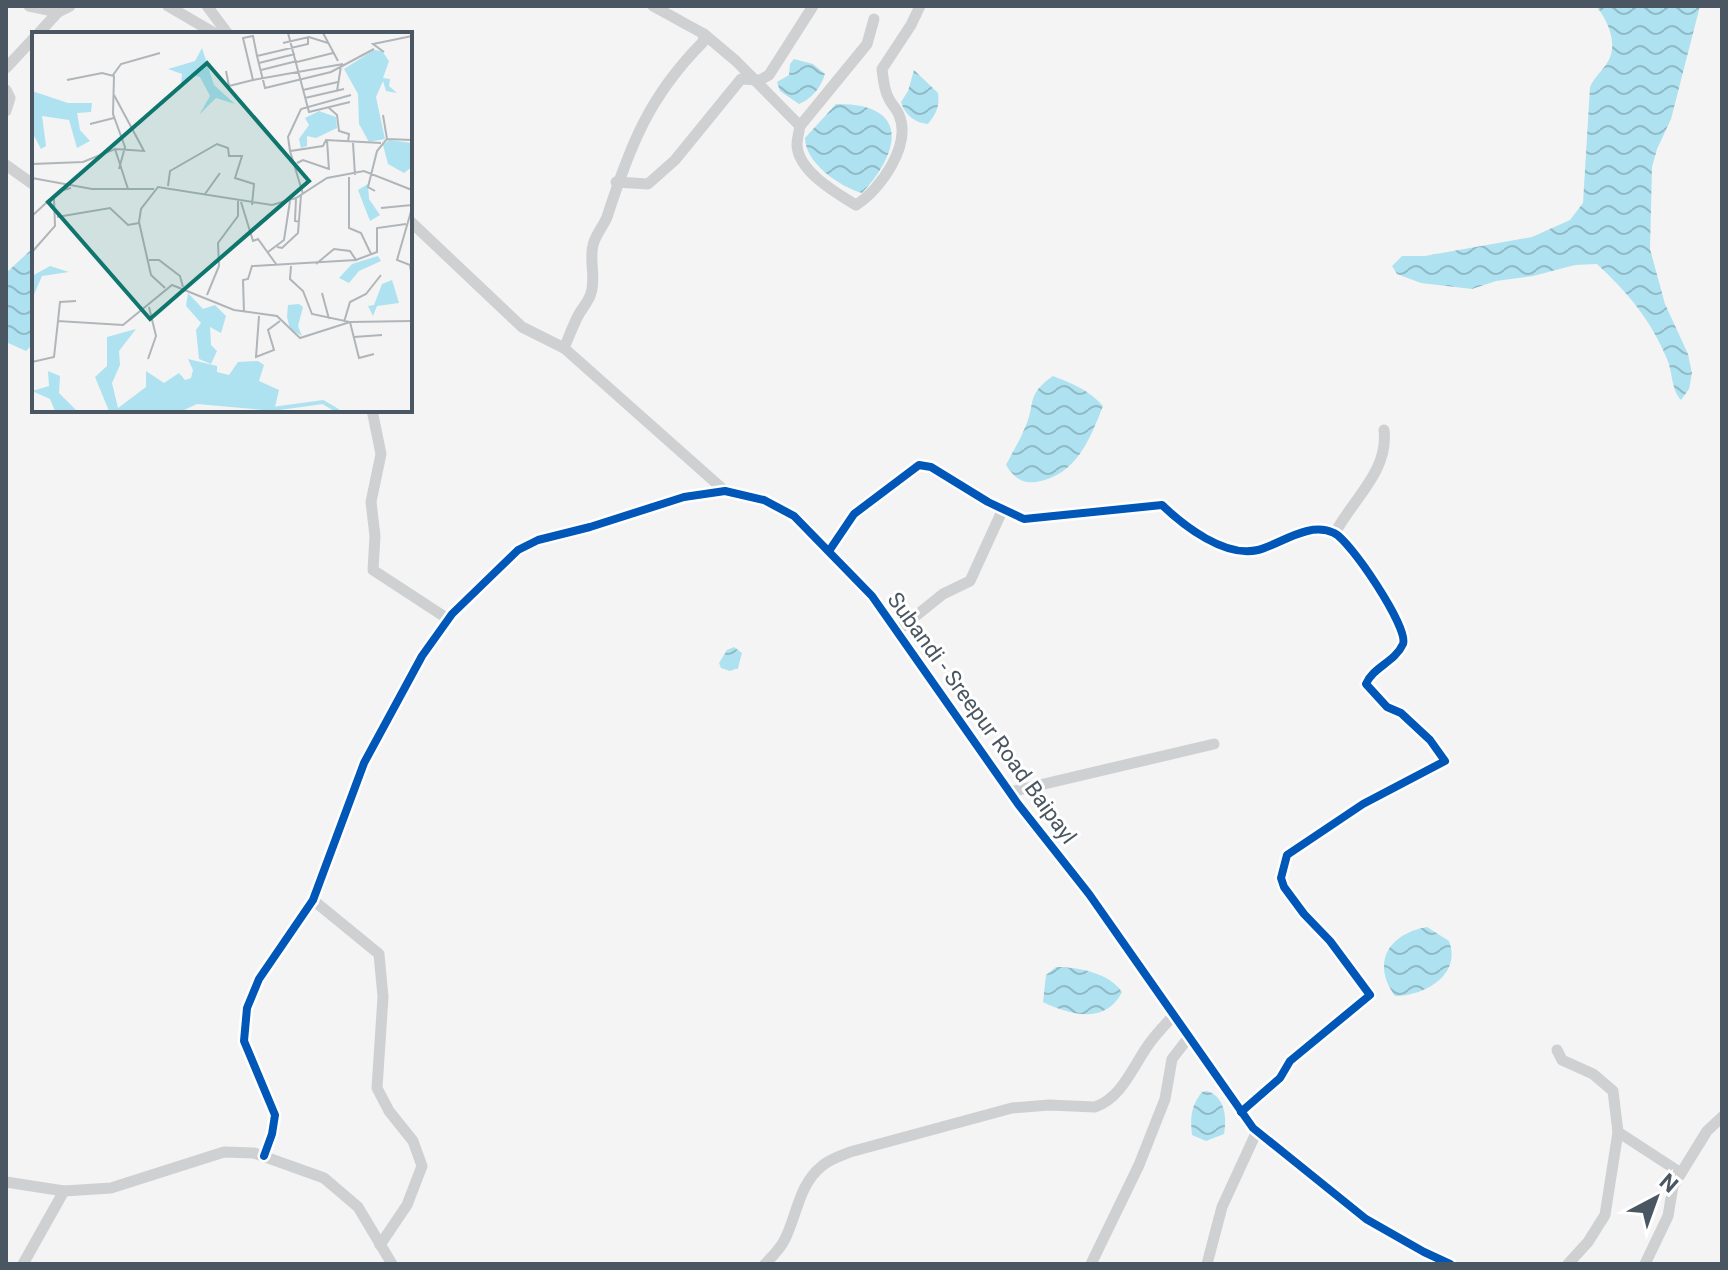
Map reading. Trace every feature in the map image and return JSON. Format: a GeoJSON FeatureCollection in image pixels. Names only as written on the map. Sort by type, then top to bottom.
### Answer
{"type":"FeatureCollection","features":[{"type":"Feature","properties":{"kind":"street"},"geometry":{"type":"LineString","coordinates":[[29,6],[58,12]]}},
{"type":"Feature","properties":{"kind":"street"},"geometry":{"type":"LineString","coordinates":[[40,32],[58,12],[70,6]]}},
{"type":"Feature","properties":{"kind":"street"},"geometry":{"type":"LineString","coordinates":[[168,6],[213,32]]}},
{"type":"Feature","properties":{"kind":"street"},"geometry":{"type":"LineString","coordinates":[[207,6],[226,32]]}},
{"type":"Feature","properties":{"kind":"street"},"geometry":{"type":"LineString","coordinates":[[653,6],[704,34],[736,61],[800,126]]}},
{"type":"Feature","properties":{"kind":"street"},"geometry":{"type":"LineString","coordinates":[[616,182],[648,184],[675,160],[741,79],[760,80],[769,75],[813,6]]}},
{"type":"Feature","properties":{"kind":"street"},"geometry":{"type":"LineString","coordinates":[[874,19],[867,44],[800,126],[797,147],[811,172],[841,197],[856,205],[867,199],[878,185],[903,136],[900,116],[887,97],[882,69],[920,6]]}},
{"type":"Feature","properties":{"kind":"street"},"geometry":{"type":"LineString","coordinates":[[564,348],[578,315],[590,298],[594,281],[591,267],[593,244],[605,221],[616,182],[645,117],[687,57],[703,42],[704,34]]}},
{"type":"Feature","properties":{"kind":"street"},"geometry":{"type":"LineString","coordinates":[[6,68],[32,40]]}},
{"type":"Feature","properties":{"kind":"street"},"geometry":{"type":"LineString","coordinates":[[6,90],[10,98],[6,111]]}},
{"type":"Feature","properties":{"kind":"street"},"geometry":{"type":"LineString","coordinates":[[6,165],[32,184]]}},
{"type":"Feature","properties":{"kind":"street"},"geometry":{"type":"LineString","coordinates":[[412,223],[522,327],[564,348],[725,491]]}},
{"type":"Feature","properties":{"kind":"street"},"geometry":{"type":"LineString","coordinates":[[372,412],[381,454],[371,502],[375,536],[373,570],[448,619]]}},
{"type":"Feature","properties":{"kind":"street"},"geometry":{"type":"LineString","coordinates":[[1335,533],[1347,511],[1372,482],[1386,445],[1384,430]]}},
{"type":"Feature","properties":{"kind":"street"},"geometry":{"type":"LineString","coordinates":[[829,551],[854,514],[919,465],[931,467],[1024,519],[1162,505],[1186,528],[1240,551],[1258,550],[1285,538],[1321,530],[1335,533],[1351,549],[1404,635],[1403,644],[1393,657],[1370,675],[1366,684],[1387,707],[1401,713],[1430,740],[1445,761],[1363,804],[1287,855],[1281,878],[1284,887],[1370,995],[1290,1061],[1280,1078],[1241,1112]]}},
{"type":"Feature","properties":{"kind":"street","name":"Subandi - Sreepur Road Baipayl"},"geometry":{"type":"LineString","coordinates":[[264,1156],[275,1115],[244,1041],[247,1008],[259,979],[313,900],[364,763],[422,656],[448,619],[518,550],[538,540],[684,497],[725,491],[764,500],[794,516],[872,596],[1010,792],[1089,894],[1257,1131],[1366,1219],[1450,1264]]}},
{"type":"Feature","properties":{"kind":"street"},"geometry":{"type":"LineString","coordinates":[[897,631],[943,594],[970,581],[1003,509]]}},
{"type":"Feature","properties":{"kind":"street"},"geometry":{"type":"LineString","coordinates":[[1010,792],[1214,744]]}},
{"type":"Feature","properties":{"kind":"street"},"geometry":{"type":"LineString","coordinates":[[313,900],[379,954],[383,997],[377,1088],[389,1111],[413,1141],[422,1166],[407,1205],[380,1245]]}},
{"type":"Feature","properties":{"kind":"street"},"geometry":{"type":"LineString","coordinates":[[767,1262],[785,1240],[805,1189],[819,1167],[830,1160],[1012,1108],[1101,1105],[1124,1083],[1148,1045],[1174,1015]]}},
{"type":"Feature","properties":{"kind":"street"},"geometry":{"type":"LineString","coordinates":[[1091,1264],[1139,1165],[1165,1099],[1172,1059],[1189,1037]]}},
{"type":"Feature","properties":{"kind":"street"},"geometry":{"type":"LineString","coordinates":[[1557,1050],[1562,1060],[1593,1074],[1613,1091],[1618,1132],[1605,1215],[1588,1242],[1568,1264]]}},
{"type":"Feature","properties":{"kind":"street"},"geometry":{"type":"LineString","coordinates":[[1645,1264],[1668,1216],[1673,1186],[1707,1131],[1722,1117]]}},
{"type":"Feature","properties":{"kind":"street"},"geometry":{"type":"LineString","coordinates":[[1207,1264],[1222,1207],[1257,1131]]}},
{"type":"Feature","properties":{"kind":"street"},"geometry":{"type":"LineString","coordinates":[[1618,1132],[1681,1173]]}},
{"type":"Feature","properties":{"kind":"street"},"geometry":{"type":"LineString","coordinates":[[6,1182],[64,1191],[111,1188],[224,1152],[254,1153],[324,1178],[358,1207],[392,1264]]}},
{"type":"Feature","properties":{"kind":"street"},"geometry":{"type":"LineString","coordinates":[[23,1264],[64,1191]]}},
{"type":"Feature","properties":{"kind":"water"},"geometry":{"type":"Polygon","coordinates":[[[1596,6],[1700,6],[1671,119],[1652,167],[1650,249],[1665,304],[1688,354],[1692,373],[1689,389],[1681,400],[1675,391],[1667,359],[1646,319],[1597,264],[1575,265],[1472,289],[1421,283],[1397,274],[1392,266],[1402,256],[1425,256],[1532,237],[1570,220],[1583,203],[1590,87],[1612,51],[1609,27],[1596,6]]]}},
{"type":"Feature","properties":{"kind":"water"},"geometry":{"type":"Polygon","coordinates":[[[794,59],[813,64],[825,74],[815,92],[799,104],[780,91],[777,82],[789,75],[794,59]]]}},
{"type":"Feature","properties":{"kind":"water"},"geometry":{"type":"Polygon","coordinates":[[[914,70],[938,93],[937,110],[928,124],[911,118],[901,102],[914,70]]]}},
{"type":"Feature","properties":{"kind":"water"},"geometry":{"type":"Polygon","coordinates":[[[836,104],[876,111],[887,120],[891,132],[891,146],[885,161],[862,193],[825,173],[807,147],[805,138],[836,104]]]}},
{"type":"Feature","properties":{"kind":"water"},"geometry":{"type":"Polygon","coordinates":[[[32,249],[32,345],[26,351],[6,342],[6,273],[32,249]]]}},
{"type":"Feature","properties":{"kind":"water"},"geometry":{"type":"Polygon","coordinates":[[[1053,376],[1086,392],[1103,406],[1087,443],[1071,464],[1050,478],[1036,482],[1022,481],[1006,465],[1028,421],[1038,389],[1053,376]]]}},
{"type":"Feature","properties":{"kind":"water"},"geometry":{"type":"Polygon","coordinates":[[[734,647],[742,653],[738,668],[730,671],[721,668],[719,663],[727,650],[734,647]]]}},
{"type":"Feature","properties":{"kind":"water"},"geometry":{"type":"Polygon","coordinates":[[[1427,927],[1449,941],[1452,953],[1450,964],[1438,981],[1428,988],[1395,996],[1384,972],[1387,952],[1402,936],[1427,927]]]}},
{"type":"Feature","properties":{"kind":"water"},"geometry":{"type":"Polygon","coordinates":[[[1056,967],[1093,972],[1109,980],[1122,992],[1115,1002],[1097,1013],[1075,1013],[1053,1007],[1043,1002],[1046,975],[1056,967]]]}},
{"type":"Feature","properties":{"kind":"water"},"geometry":{"type":"Polygon","coordinates":[[[1207,1091],[1221,1103],[1225,1121],[1224,1134],[1206,1141],[1192,1135],[1191,1123],[1196,1102],[1202,1092],[1207,1091]]]}},
{"type":"Feature","properties":{"kind":"cycle path"},"geometry":{"type":"LineString","coordinates":[[829,551],[854,514],[919,465],[931,467],[988,502],[1024,519],[1162,505],[1193,531],[1232,549],[1258,550],[1315,530],[1334,533],[1364,567],[1397,621],[1403,644],[1366,684],[1387,707],[1401,713],[1430,740],[1445,761],[1363,804],[1287,855],[1281,878],[1284,887],[1370,995],[1290,1061],[1280,1078],[1241,1112]]}},
{"type":"Feature","properties":{"kind":"cycle path"},"geometry":{"type":"LineString","coordinates":[[264,1156],[275,1115],[244,1041],[247,1008],[259,979],[313,900],[364,763],[422,656],[452,614],[518,550],[538,540],[684,497],[725,491],[764,500],[794,516],[872,596],[1018,804],[1089,894],[1253,1128],[1366,1219],[1450,1264]]}}]}
